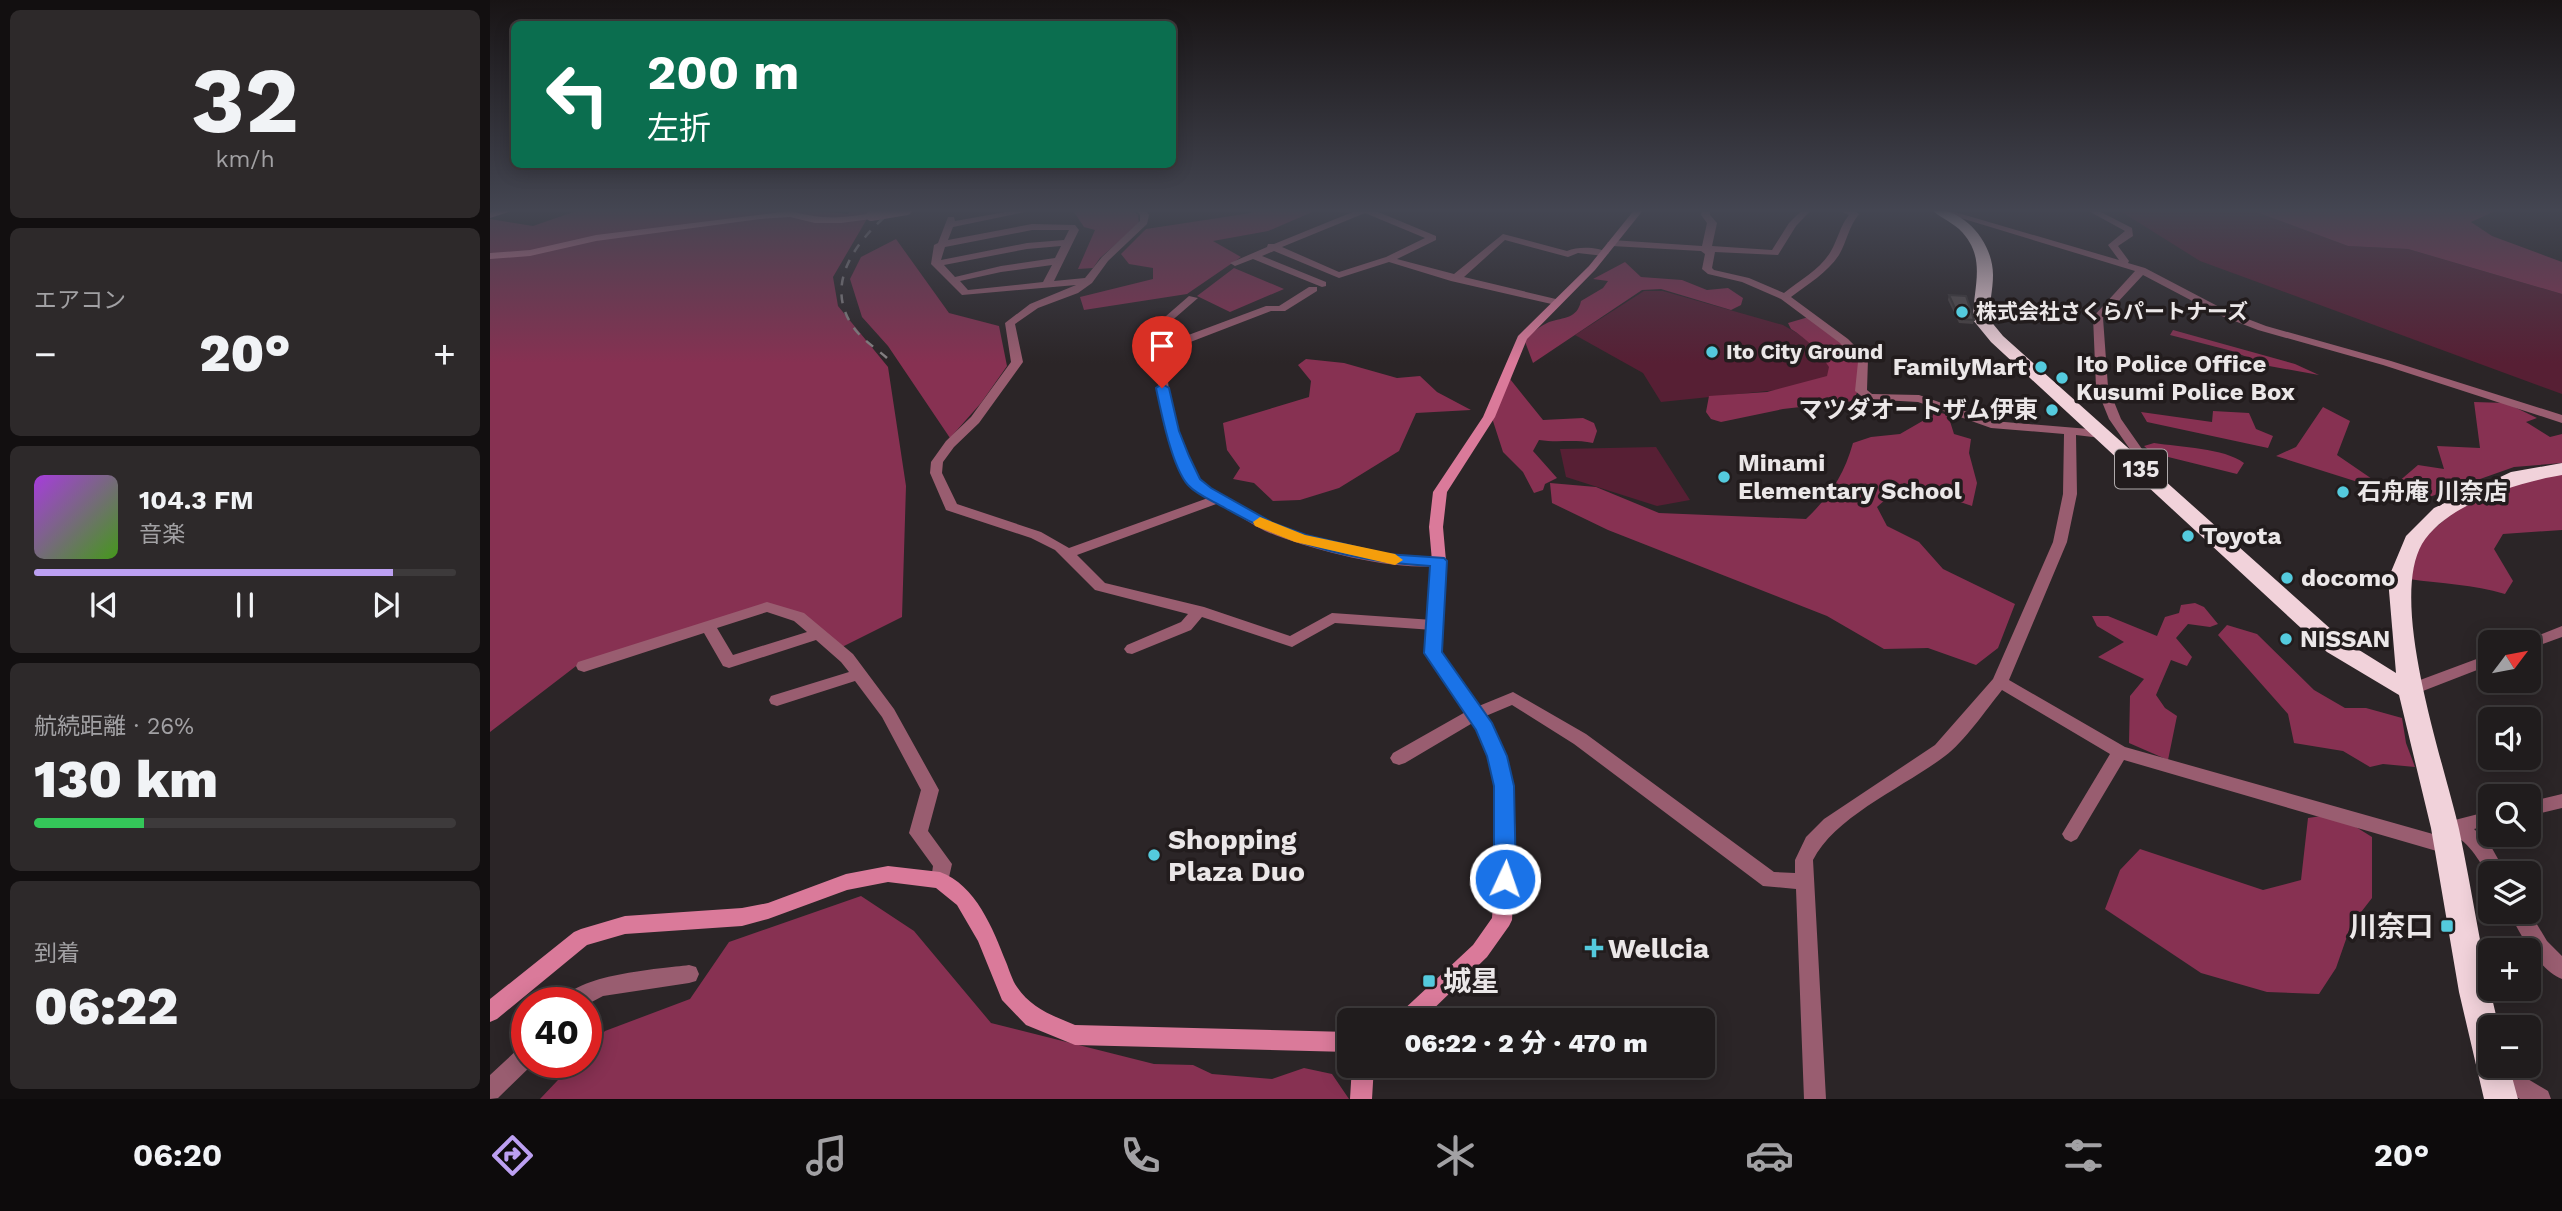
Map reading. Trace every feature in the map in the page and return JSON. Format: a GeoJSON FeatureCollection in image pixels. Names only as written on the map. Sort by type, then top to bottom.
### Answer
{"type":"FeatureCollection","features":[{"type":"Feature","properties":{"kind":"highway","name":"135"},"geometry":{"type":"LineString","coordinates":[[1984,260],[1986,276],[1980,309],[1986,328],[2334,646],[2410,690]]}},
{"type":"Feature","properties":{"kind":"highway"},"geometry":{"type":"LineString","coordinates":[[2480,1015],[2474,992],[2450,833],[2410,690],[2399,579],[2413,541],[2441,512],[2518,476],[2562,470]]}},
{"type":"Feature","properties":{"kind":"street"},"geometry":{"type":"LineString","coordinates":[[935,260],[966,293],[972,294],[1048,283],[1088,281]]}},
{"type":"Feature","properties":{"kind":"street"},"geometry":{"type":"LineString","coordinates":[[936,264],[953,260]]}},
{"type":"Feature","properties":{"kind":"street"},"geometry":{"type":"LineString","coordinates":[[1104,260],[1088,281],[1074,291],[1034,306],[1010,323],[1009,330],[1019,352],[1017,362],[975,420],[950,444],[937,462],[936,473],[951,507],[1036,535],[1060,547],[1100,587],[1199,611],[1292,642],[1332,618],[1433,625]]}},
{"type":"Feature","properties":{"kind":"street"},"geometry":{"type":"LineString","coordinates":[[1235,262],[1239,260]]}},
{"type":"Feature","properties":{"kind":"street"},"geometry":{"type":"LineString","coordinates":[[1159,350],[1270,308],[1281,309],[1318,287],[1263,260]]}},
{"type":"Feature","properties":{"kind":"street"},"geometry":{"type":"LineString","coordinates":[[1304,260],[1339,275],[1385,260]]}},
{"type":"Feature","properties":{"kind":"street"},"geometry":{"type":"LineString","coordinates":[[1393,260],[1455,279],[1556,302]]}},
{"type":"Feature","properties":{"kind":"street"},"geometry":{"type":"LineString","coordinates":[[1455,279],[1476,260]]}},
{"type":"Feature","properties":{"kind":"street"},"geometry":{"type":"LineString","coordinates":[[1420,1008],[1480,951],[1503,920],[1507,841],[1504,786],[1497,756],[1485,728],[1433,653],[1439,561],[1436,527],[1440,492],[1489,417],[1522,338],[1596,260]]}},
{"type":"Feature","properties":{"kind":"street"},"geometry":{"type":"LineString","coordinates":[[1707,260],[1707,269],[1711,272],[1745,280],[1785,297],[1844,341],[1864,361],[1861,391],[1869,397],[1919,399],[1991,424],[2101,434]]}},
{"type":"Feature","properties":{"kind":"street"},"geometry":{"type":"LineString","coordinates":[[1785,297],[1829,260]]}},
{"type":"Feature","properties":{"kind":"street"},"geometry":{"type":"LineString","coordinates":[[2109,260],[2142,270],[2222,313],[2262,328],[2387,363],[2562,419]]}},
{"type":"Feature","properties":{"kind":"street"},"geometry":{"type":"LineString","coordinates":[[2121,264],[2124,260]]}},
{"type":"Feature","properties":{"kind":"street"},"geometry":{"type":"LineString","coordinates":[[1048,283],[1058,261]]}},
{"type":"Feature","properties":{"kind":"street"},"geometry":{"type":"LineString","coordinates":[[953,281],[1001,269],[1058,261]]}},
{"type":"Feature","properties":{"kind":"street"},"geometry":{"type":"LineString","coordinates":[[2135,463],[2143,459],[2115,419],[2102,387],[2098,317],[2142,270]]}},
{"type":"Feature","properties":{"kind":"street"},"geometry":{"type":"LineString","coordinates":[[1193,298],[1163,323],[1159,350],[1166,409],[1193,482],[1268,526],[1301,538],[1386,559],[1439,561]]}},
{"type":"Feature","properties":{"kind":"street"},"geometry":{"type":"LineString","coordinates":[[1815,1099],[1804,860],[1814,842],[1830,824],[1941,750],[2000,682],[2060,542],[2070,494],[2070,433]]}},
{"type":"Feature","properties":{"kind":"street"},"geometry":{"type":"LineString","coordinates":[[1067,555],[1220,498]]}},
{"type":"Feature","properties":{"kind":"street"},"geometry":{"type":"LineString","coordinates":[[584,666],[767,607],[799,617],[848,658],[888,713],[930,790],[918,833],[943,864],[940,880]]}},
{"type":"Feature","properties":{"kind":"street"},"geometry":{"type":"LineString","coordinates":[[1132,649],[1186,626],[1199,611]]}},
{"type":"Feature","properties":{"kind":"street"},"geometry":{"type":"LineString","coordinates":[[708,626],[729,662],[819,634]]}},
{"type":"Feature","properties":{"kind":"street"},"geometry":{"type":"LineString","coordinates":[[2541,639],[2562,631]]}},
{"type":"Feature","properties":{"kind":"street"},"geometry":{"type":"LineString","coordinates":[[2410,690],[2478,664]]}},
{"type":"Feature","properties":{"kind":"street"},"geometry":{"type":"LineString","coordinates":[[777,700],[859,674]]}},
{"type":"Feature","properties":{"kind":"street"},"geometry":{"type":"LineString","coordinates":[[2000,682],[2120,752],[2450,833],[2482,848],[2490,861]]}},
{"type":"Feature","properties":{"kind":"street"},"geometry":{"type":"LineString","coordinates":[[1399,758],[1475,713],[1513,698],[1580,739],[1770,880],[1806,881]]}},
{"type":"Feature","properties":{"kind":"street"},"geometry":{"type":"LineString","coordinates":[[2071,834],[2120,752]]}},
{"type":"Feature","properties":{"kind":"street"},"geometry":{"type":"LineString","coordinates":[[2541,806],[2562,801]]}},
{"type":"Feature","properties":{"kind":"street"},"geometry":{"type":"LineString","coordinates":[[2450,833],[2478,822]]}},
{"type":"Feature","properties":{"kind":"street"},"geometry":{"type":"LineString","coordinates":[[490,1012],[581,938],[625,925],[742,917],[768,911],[846,881],[888,874],[940,880],[964,899],[986,937],[1009,993],[1033,1018],[1075,1035],[1337,1042]]}},
{"type":"Feature","properties":{"kind":"street"},"geometry":{"type":"LineString","coordinates":[[2526,924],[2540,947],[2562,970]]}},
{"type":"Feature","properties":{"kind":"street"},"geometry":{"type":"LineString","coordinates":[[600,987],[689,974]]}},
{"type":"Feature","properties":{"kind":"street"},"geometry":{"type":"LineString","coordinates":[[490,1090],[511,1070]]}},
{"type":"Feature","properties":{"kind":"street"},"geometry":{"type":"LineString","coordinates":[[1361,1099],[1362,1078]]}},
{"type":"Feature","properties":{"kind":"street"},"geometry":{"type":"LineString","coordinates":[[2505,1078],[2540,1099]]}},
{"type":"Feature","properties":{"kind":"shaded area"},"geometry":{"type":"Polygon","coordinates":[[[490,260],[843,260],[833,277],[838,306],[888,367],[906,486],[902,617],[840,648],[769,603],[580,663],[490,732],[490,260]]]}},
{"type":"Feature","properties":{"kind":"shaded area"},"geometry":{"type":"Polygon","coordinates":[[[859,260],[911,260],[949,313],[999,326],[1007,366],[981,403],[950,438],[888,346],[862,317],[850,279],[859,260]]]}},
{"type":"Feature","properties":{"kind":"shaded area"},"geometry":{"type":"Polygon","coordinates":[[[1082,260],[1098,260],[1093,268],[1078,269],[1082,260]]]}},
{"type":"Feature","properties":{"kind":"shaded area"},"geometry":{"type":"Polygon","coordinates":[[[1126,260],[1236,260],[1187,294],[1084,310],[1080,297],[1153,279],[1153,268],[1129,264],[1126,260]]]}},
{"type":"Feature","properties":{"kind":"shaded area"},"geometry":{"type":"Polygon","coordinates":[[[2447,260],[2562,294],[2562,394],[2200,261],[2447,260]]]}},
{"type":"Feature","properties":{"kind":"shaded area"},"geometry":{"type":"Polygon","coordinates":[[[2447,260],[2557,260],[2562,262],[2562,294],[2447,260]]]}},
{"type":"Feature","properties":{"kind":"shaded area"},"geometry":{"type":"Polygon","coordinates":[[[1625,262],[1641,277],[1682,280],[1707,290],[1728,288],[1743,298],[1741,305],[1731,310],[1661,289],[1642,290],[1533,363],[1524,339],[1549,322],[1573,314],[1581,301],[1603,288],[1608,281],[1593,279],[1625,262]]]}},
{"type":"Feature","properties":{"kind":"shaded area"},"geometry":{"type":"Polygon","coordinates":[[[1234,268],[1284,289],[1230,312],[1197,296],[1234,268]]]}},
{"type":"Feature","properties":{"kind":"shaded area","name":"Ito City Ground"},"geometry":{"type":"Polygon","coordinates":[[[1644,291],[1663,291],[1783,325],[1811,341],[1834,372],[1815,386],[1661,402],[1643,373],[1575,335],[1644,291]]]}},
{"type":"Feature","properties":{"kind":"shaded area"},"geometry":{"type":"Polygon","coordinates":[[[1812,316],[1853,349],[1865,376],[1853,401],[1783,409],[1721,422],[1711,419],[1706,412],[1709,396],[1767,392],[1827,376],[1829,367],[1825,361],[1788,323],[1812,316]]]}},
{"type":"Feature","properties":{"kind":"shaded area"},"geometry":{"type":"Polygon","coordinates":[[[2173,330],[2295,364],[2319,375],[2269,366],[2232,351],[2170,335],[2173,330]]]}},
{"type":"Feature","properties":{"kind":"shaded area"},"geometry":{"type":"Polygon","coordinates":[[[1306,359],[1344,363],[1397,378],[1420,376],[1437,392],[1471,410],[1416,413],[1399,451],[1339,488],[1300,500],[1273,501],[1254,483],[1233,479],[1240,468],[1227,450],[1223,423],[1309,397],[1311,381],[1298,365],[1306,359]]]}},
{"type":"Feature","properties":{"kind":"shaded area"},"geometry":{"type":"Polygon","coordinates":[[[1510,379],[1543,420],[1583,418],[1594,423],[1597,431],[1593,443],[1539,440],[1533,451],[1557,478],[1545,484],[1543,490],[1534,493],[1523,472],[1503,452],[1492,418],[1510,379]]]}},
{"type":"Feature","properties":{"kind":"shaded area"},"geometry":{"type":"Polygon","coordinates":[[[2474,402],[2506,403],[2537,418],[2526,422],[2550,437],[2562,434],[2562,463],[2514,467],[2418,501],[2276,456],[2296,447],[2323,407],[2350,421],[2337,455],[2375,481],[2397,483],[2418,465],[2444,469],[2437,446],[2480,448],[2474,402]]]}},
{"type":"Feature","properties":{"kind":"shaded area"},"geometry":{"type":"Polygon","coordinates":[[[1928,409],[1948,415],[1954,434],[1971,439],[1969,453],[1977,483],[1972,506],[1904,483],[1877,507],[1887,526],[1919,542],[1943,569],[2015,604],[1998,648],[1976,665],[1928,648],[1884,649],[1827,616],[1608,530],[1552,503],[1550,483],[1596,487],[1659,513],[1806,519],[1835,484],[1853,443],[1871,437],[1900,434],[1926,419],[1928,409]]]}},
{"type":"Feature","properties":{"kind":"shaded area"},"geometry":{"type":"Polygon","coordinates":[[[2213,411],[2249,413],[2256,429],[2273,436],[2268,448],[2147,422],[2141,412],[2212,422],[2213,411]]]}},
{"type":"Feature","properties":{"kind":"shaded area"},"geometry":{"type":"Polygon","coordinates":[[[2154,443],[2214,451],[2244,463],[2237,474],[2152,453],[2144,446],[2154,443]]]}},
{"type":"Feature","properties":{"kind":"shaded area"},"geometry":{"type":"Polygon","coordinates":[[[1656,447],[1690,500],[1657,506],[1566,477],[1560,449],[1656,447]]]}},
{"type":"Feature","properties":{"kind":"shaded area"},"geometry":{"type":"Polygon","coordinates":[[[2562,473],[2562,530],[2503,534],[2494,549],[2513,581],[2505,594],[2469,586],[2409,579],[2419,542],[2467,500],[2509,480],[2562,473]]]}},
{"type":"Feature","properties":{"kind":"shaded area"},"geometry":{"type":"Polygon","coordinates":[[[2195,603],[2204,607],[2218,624],[2210,627],[2188,624],[2176,638],[2192,657],[2187,666],[2171,660],[2156,695],[2165,708],[2177,716],[2168,760],[2129,743],[2130,696],[2144,679],[2098,657],[2124,642],[2097,626],[2092,616],[2108,616],[2157,636],[2165,617],[2179,613],[2181,605],[2195,603]]]}},
{"type":"Feature","properties":{"kind":"shaded area"},"geometry":{"type":"Polygon","coordinates":[[[2227,625],[2257,634],[2314,690],[2345,708],[2366,708],[2402,718],[2406,743],[2415,767],[2383,764],[2370,767],[2343,751],[2294,743],[2288,714],[2218,635],[2227,625]]]}},
{"type":"Feature","properties":{"kind":"shaded area"},"geometry":{"type":"Polygon","coordinates":[[[2335,814],[2372,837],[2372,898],[2351,925],[2336,968],[2319,994],[2267,992],[2201,973],[2105,909],[2120,870],[2140,849],[2263,890],[2301,880],[2308,818],[2335,814]]]}},
{"type":"Feature","properties":{"kind":"shaded area"},"geometry":{"type":"Polygon","coordinates":[[[861,896],[914,931],[991,1023],[1154,1064],[1193,1065],[1212,1074],[1272,1079],[1304,1068],[1332,1074],[1349,1099],[540,1099],[560,1078],[602,1078],[602,1034],[690,999],[729,942],[861,896]]]}},
{"type":"Feature","properties":{"kind":"building","name":"株式会社さくらパートナーズ"},"geometry":{"type":"Polygon","coordinates":[[[1949,295],[1966,296],[1974,320],[1960,319],[1949,295]]]}},
{"type":"Feature","properties":{"kind":"railway"},"geometry":{"type":"LineString","coordinates":[[850,260],[842,282],[842,299],[847,316],[858,333],[887,358]]}},
{"type":"Feature","properties":{"kind":"slow traffic"},"geometry":{"type":"LineString","coordinates":[[1260,522],[1283,533],[1395,560]]}},
{"type":"Feature","properties":{"kind":"place","name":"株式会社さくらパートナーズ"},"geometry":{"type":"Point","coordinates":[1962,312]}},
{"type":"Feature","properties":{"kind":"place","name":"Ito City Ground"},"geometry":{"type":"Point","coordinates":[1712,352]}},
{"type":"Feature","properties":{"kind":"place","name":"FamilyMart"},"geometry":{"type":"Point","coordinates":[2041,367]}},
{"type":"Feature","properties":{"kind":"place","name":"Ito Police Office Kusumi Police Box"},"geometry":{"type":"Point","coordinates":[2062,378]}},
{"type":"Feature","properties":{"kind":"place","name":"マツダオートザム伊東"},"geometry":{"type":"Point","coordinates":[2052,410]}},
{"type":"Feature","properties":{"kind":"place","name":"Minami Elementary School"},"geometry":{"type":"Point","coordinates":[1724,477]}},
{"type":"Feature","properties":{"kind":"place","name":"石舟庵 川奈店"},"geometry":{"type":"Point","coordinates":[2343,492]}},
{"type":"Feature","properties":{"kind":"place","name":"Toyota"},"geometry":{"type":"Point","coordinates":[2188,536]}},
{"type":"Feature","properties":{"kind":"place","name":"docomo"},"geometry":{"type":"Point","coordinates":[2287,578]}},
{"type":"Feature","properties":{"kind":"place","name":"NISSAN"},"geometry":{"type":"Point","coordinates":[2286,639]}},
{"type":"Feature","properties":{"kind":"place","name":"Shopping Plaza Duo"},"geometry":{"type":"Point","coordinates":[1154,855]}},
{"type":"Feature","properties":{"kind":"place","name":"川奈口"},"geometry":{"type":"Point","coordinates":[2447,926]}},
{"type":"Feature","properties":{"kind":"place","name":"Wellcia"},"geometry":{"type":"Point","coordinates":[1594,948]}},
{"type":"Feature","properties":{"kind":"place","name":"城星"},"geometry":{"type":"Point","coordinates":[1429,981]}},
{"type":"Feature","properties":{"kind":"route"},"geometry":{"type":"LineString","coordinates":[[1162,388],[1172,431],[1182,456],[1193,482],[1205,491],[1283,533],[1386,559],[1439,561],[1433,653],[1439,666],[1485,728],[1497,756],[1504,786],[1507,841],[1505,879]]}}]}
